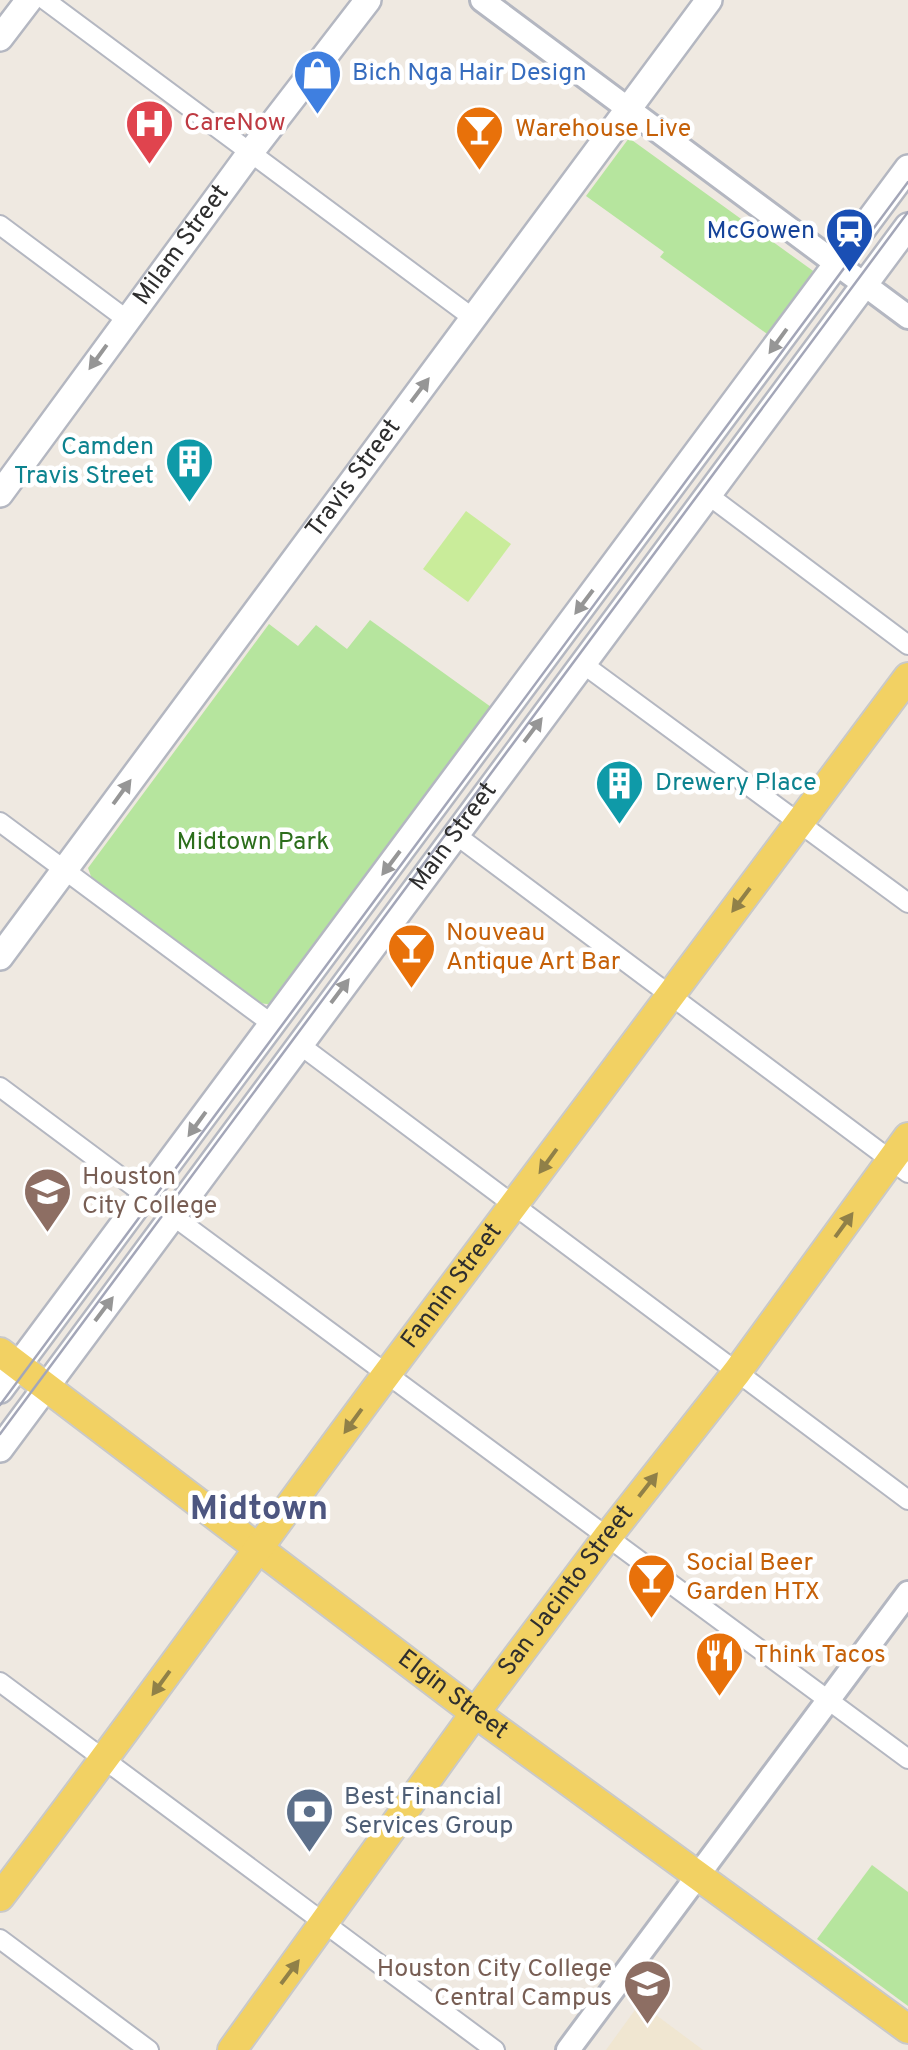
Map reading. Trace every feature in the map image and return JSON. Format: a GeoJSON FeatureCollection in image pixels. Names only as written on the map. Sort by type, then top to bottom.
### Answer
{"type":"FeatureCollection","features":[{"type":"Feature","properties":{"kind":"main road"},"geometry":{"type":"LineString","coordinates":[[0,38],[29,0]]}},
{"type":"Feature","properties":{"kind":"main road","name":"Milam Street"},"geometry":{"type":"LineString","coordinates":[[0,494],[250,152],[368,0]]}},
{"type":"Feature","properties":{"kind":"main road","name":"Travis Street"},"geometry":{"type":"LineString","coordinates":[[0,956],[709,0]]}},
{"type":"Feature","properties":{"kind":"main road","name":"Main Street"},"geometry":{"type":"LineString","coordinates":[[0,1390],[9,1359],[144,1195],[908,168]]}},
{"type":"Feature","properties":{"kind":"main road","name":"Main Street"},"geometry":{"type":"LineString","coordinates":[[0,1449],[908,226]]}},
{"type":"Feature","properties":{"kind":"main road","name":"Fannin Street"},"geometry":{"type":"LineString","coordinates":[[0,1897],[908,678]]}},
{"type":"Feature","properties":{"kind":"main road","name":"San Jacinto Street"},"geometry":{"type":"LineString","coordinates":[[232,2050],[608,1536],[899,1166],[908,1137]]}},
{"type":"Feature","properties":{"kind":"main road","name":"Elgin Street"},"geometry":{"type":"LineString","coordinates":[[9,1359],[476,1713],[908,2029]]}},
{"type":"Feature","properties":{"kind":"street"},"geometry":{"type":"LineString","coordinates":[[45,0],[473,318]]}},
{"type":"Feature","properties":{"kind":"street"},"geometry":{"type":"LineString","coordinates":[[482,0],[908,317]]}},
{"type":"Feature","properties":{"kind":"street"},"geometry":{"type":"LineString","coordinates":[[0,225],[126,319]]}},
{"type":"Feature","properties":{"kind":"street"},"geometry":{"type":"LineString","coordinates":[[708,494],[908,645]]}},
{"type":"Feature","properties":{"kind":"street"},"geometry":{"type":"LineString","coordinates":[[583,664],[908,904]]}},
{"type":"Feature","properties":{"kind":"street"},"geometry":{"type":"LineString","coordinates":[[0,822],[272,1024]]}},
{"type":"Feature","properties":{"kind":"street"},"geometry":{"type":"LineString","coordinates":[[456,835],[899,1166]]}},
{"type":"Feature","properties":{"kind":"street"},"geometry":{"type":"LineString","coordinates":[[300,1045],[908,1500]]}},
{"type":"Feature","properties":{"kind":"street"},"geometry":{"type":"LineString","coordinates":[[0,1087],[144,1195]]}},
{"type":"Feature","properties":{"kind":"street"},"geometry":{"type":"LineString","coordinates":[[173,1216],[908,1759]]}},
{"type":"Feature","properties":{"kind":"street"},"geometry":{"type":"LineString","coordinates":[[568,2050],[908,1594]]}},
{"type":"Feature","properties":{"kind":"street"},"geometry":{"type":"LineString","coordinates":[[0,1682],[495,2050]]}},
{"type":"Feature","properties":{"kind":"street"},"geometry":{"type":"LineString","coordinates":[[0,1939],[149,2050]]}},
{"type":"Feature","properties":{"kind":"street"},"geometry":{"type":"LineString","coordinates":[[902,2050],[908,2042]]}},
{"type":"Feature","properties":{"kind":"shaded area","name":"Houston City College Central Campus"},"geometry":{"type":"Polygon","coordinates":[[[640,2003],[703,2050],[606,2050],[640,2003]]]}},
{"type":"Feature","properties":{"kind":"green space"},"geometry":{"type":"Polygon","coordinates":[[[629,138],[816,273],[770,336],[660,257],[664,252],[586,196],[629,138]]]}},
{"type":"Feature","properties":{"kind":"green space"},"geometry":{"type":"Polygon","coordinates":[[[466,511],[511,544],[468,602],[423,569],[466,511]]]}},
{"type":"Feature","properties":{"kind":"green space","name":"Midtown Park"},"geometry":{"type":"Polygon","coordinates":[[[370,620],[498,712],[274,1005],[259,1003],[102,891],[93,882],[88,868],[269,624],[298,646],[316,625],[347,649],[370,620]]]}},
{"type":"Feature","properties":{"kind":"green space"},"geometry":{"type":"Polygon","coordinates":[[[872,1865],[908,1892],[908,2006],[817,1939],[872,1865]]]}},
{"type":"Feature","properties":{"kind":"tram line"},"geometry":{"type":"LineString","coordinates":[[0,1405],[908,182]]}},
{"type":"Feature","properties":{"kind":"tram line"},"geometry":{"type":"LineString","coordinates":[[0,1434],[908,212]]}},
{"type":"Feature","properties":{"kind":"place","name":"Bich Nga Hair Design"},"geometry":{"type":"Point","coordinates":[317,116]}},
{"type":"Feature","properties":{"kind":"place","name":"CareNow"},"geometry":{"type":"Point","coordinates":[149,166]}},
{"type":"Feature","properties":{"kind":"place","name":"Warehouse Live"},"geometry":{"type":"Point","coordinates":[480,172]}},
{"type":"Feature","properties":{"kind":"place","name":"McGowen"},"geometry":{"type":"Point","coordinates":[850,274]}},
{"type":"Feature","properties":{"kind":"place","name":"Camden Travis Street"},"geometry":{"type":"Point","coordinates":[189,504]}},
{"type":"Feature","properties":{"kind":"place","name":"Drewery Place"},"geometry":{"type":"Point","coordinates":[620,826]}},
{"type":"Feature","properties":{"kind":"place","name":"Nouveau Antique Art Bar"},"geometry":{"type":"Point","coordinates":[411,990]}},
{"type":"Feature","properties":{"kind":"place","name":"Houston City College"},"geometry":{"type":"Point","coordinates":[47,1234]}},
{"type":"Feature","properties":{"kind":"place","name":"Social Beer Garden HTX"},"geometry":{"type":"Point","coordinates":[651,1620]}},
{"type":"Feature","properties":{"kind":"place","name":"Think Tacos"},"geometry":{"type":"Point","coordinates":[719,1698]}},
{"type":"Feature","properties":{"kind":"place","name":"Best Financial Services Group"},"geometry":{"type":"Point","coordinates":[309,1854]}},
{"type":"Feature","properties":{"kind":"place","name":"Houston City College Central Campus"},"geometry":{"type":"Point","coordinates":[647,2026]}},
{"type":"Feature","properties":{"kind":"district","name":"Midtown"},"geometry":{"type":"Point","coordinates":[259,1510]}}]}
